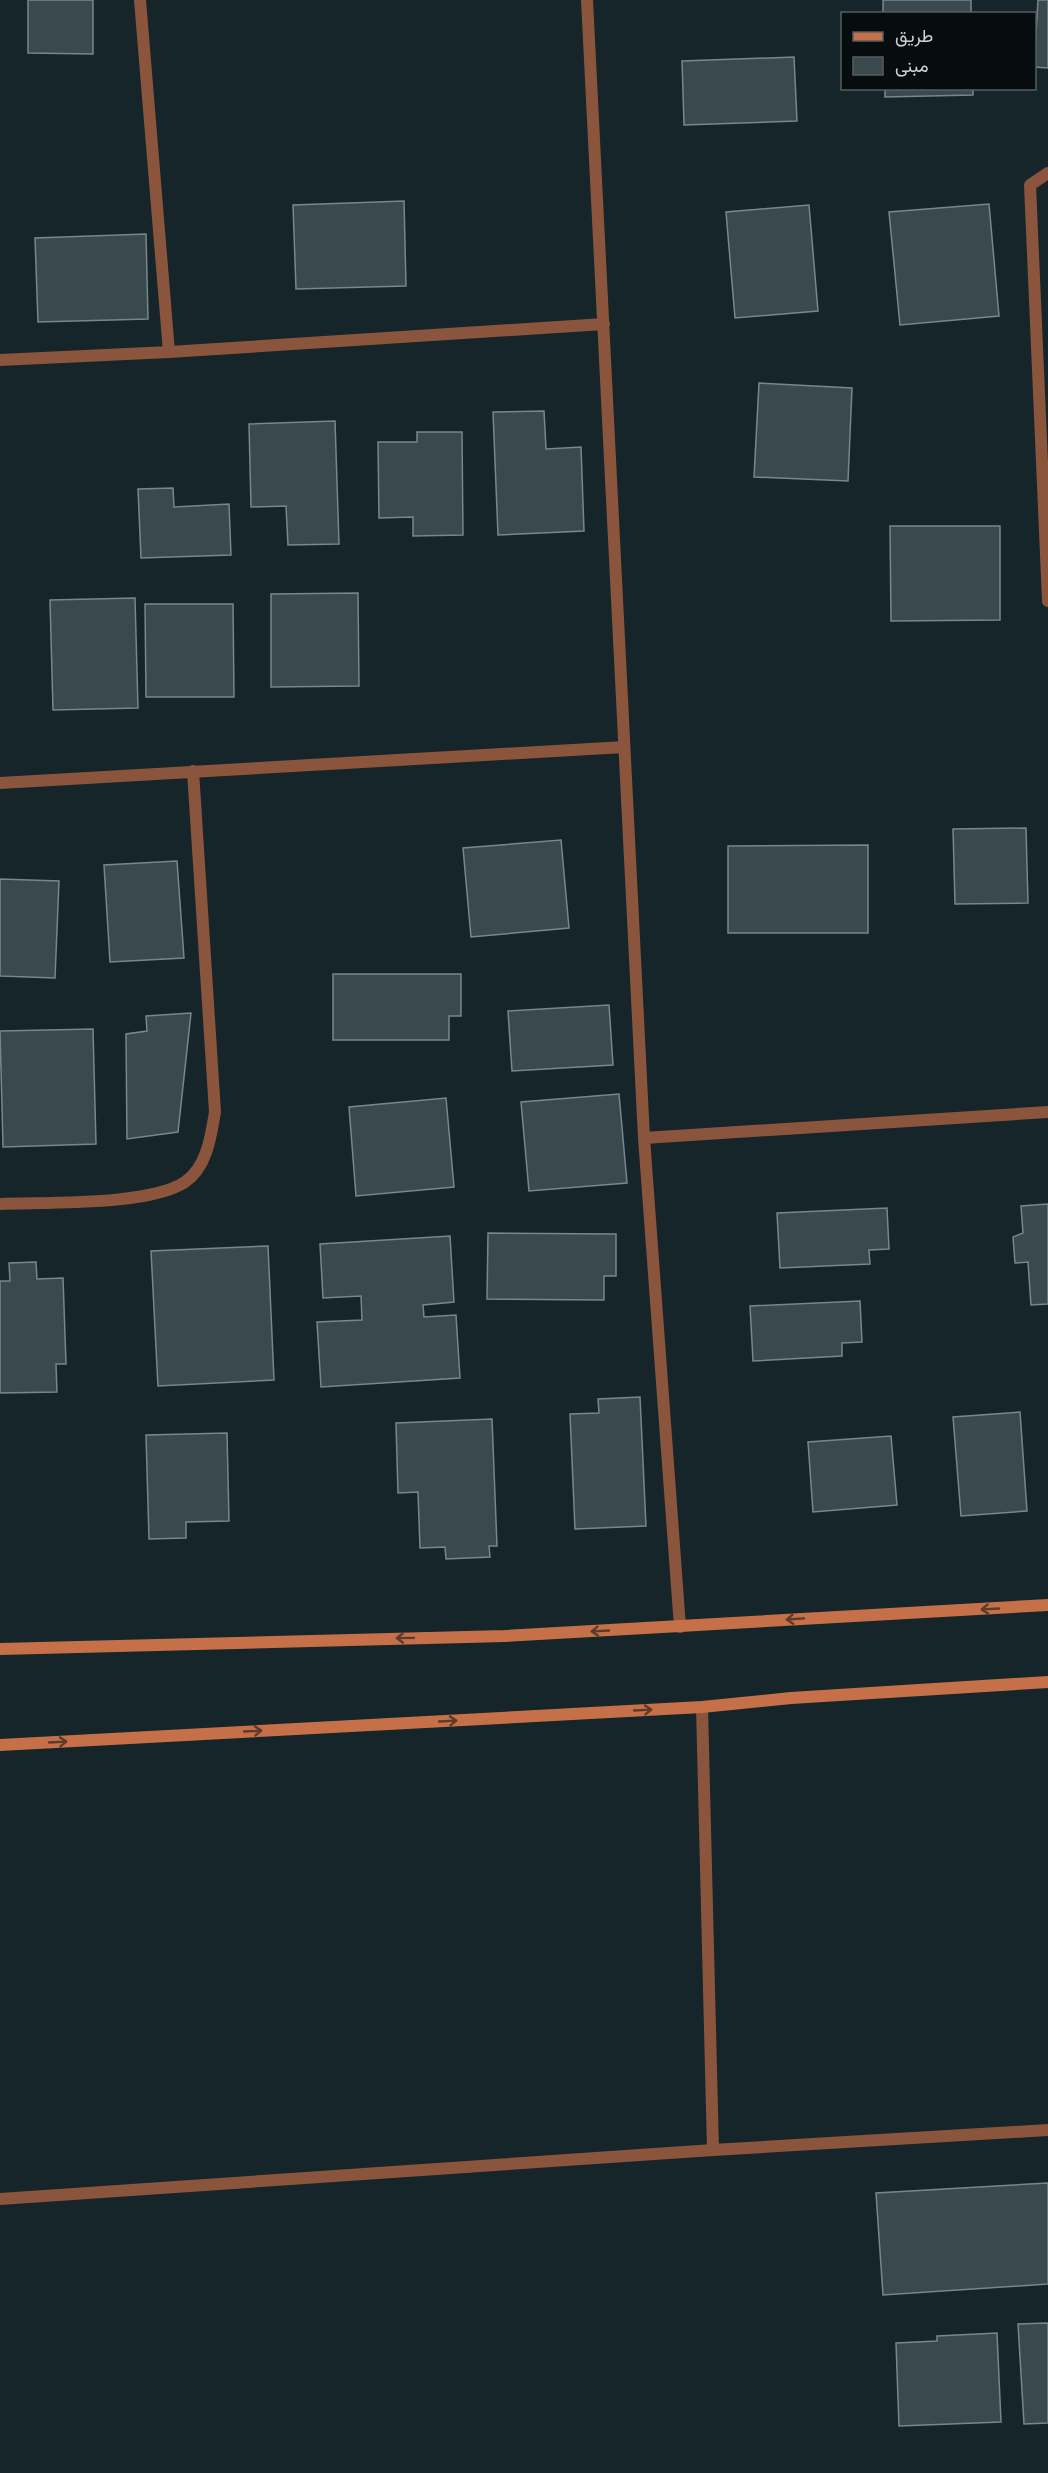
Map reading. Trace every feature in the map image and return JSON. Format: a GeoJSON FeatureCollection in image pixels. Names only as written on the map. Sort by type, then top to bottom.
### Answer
{"type":"FeatureCollection","features":[{"type":"Feature","properties":{"kind":"main road"},"geometry":{"type":"LineString","coordinates":[[0,1649],[505,1636],[1048,1605]]}},
{"type":"Feature","properties":{"kind":"main road"},"geometry":{"type":"LineString","coordinates":[[0,1745],[702,1707],[791,1698],[1048,1682]]}},
{"type":"Feature","properties":{"kind":"street"},"geometry":{"type":"LineString","coordinates":[[140,0],[169,352]]}},
{"type":"Feature","properties":{"kind":"street"},"geometry":{"type":"LineString","coordinates":[[587,0],[645,1138],[680,1627]]}},
{"type":"Feature","properties":{"kind":"street"},"geometry":{"type":"LineString","coordinates":[[1048,173],[1041,175],[1030,185],[1048,601]]}},
{"type":"Feature","properties":{"kind":"street"},"geometry":{"type":"LineString","coordinates":[[0,360],[169,352],[604,324]]}},
{"type":"Feature","properties":{"kind":"street"},"geometry":{"type":"LineString","coordinates":[[0,783],[624,747]]}},
{"type":"Feature","properties":{"kind":"street"},"geometry":{"type":"LineString","coordinates":[[0,1204],[148,1197],[186,1182],[202,1162],[215,1112],[193,771]]}},
{"type":"Feature","properties":{"kind":"street"},"geometry":{"type":"LineString","coordinates":[[645,1138],[1048,1112]]}},
{"type":"Feature","properties":{"kind":"street"},"geometry":{"type":"LineString","coordinates":[[702,1707],[713,2150]]}},
{"type":"Feature","properties":{"kind":"street"},"geometry":{"type":"LineString","coordinates":[[0,2199],[713,2150],[1048,2130]]}},
{"type":"Feature","properties":{"kind":"building"},"geometry":{"type":"Polygon","coordinates":[[[28,0],[93,0],[93,54],[28,53],[28,0]]]}},
{"type":"Feature","properties":{"kind":"building"},"geometry":{"type":"Polygon","coordinates":[[[883,0],[971,0],[971,12],[883,12],[883,0]]]}},
{"type":"Feature","properties":{"kind":"building"},"geometry":{"type":"Polygon","coordinates":[[[1038,0],[1048,0],[1048,68],[1036,67],[1038,0]]]}},
{"type":"Feature","properties":{"kind":"building"},"geometry":{"type":"Polygon","coordinates":[[[794,57],[797,121],[684,125],[682,61],[794,57]]]}},
{"type":"Feature","properties":{"kind":"building"},"geometry":{"type":"Polygon","coordinates":[[[885,90],[973,90],[973,95],[885,97],[885,90]]]}},
{"type":"Feature","properties":{"kind":"building"},"geometry":{"type":"Polygon","coordinates":[[[404,201],[406,286],[296,289],[293,205],[404,201]]]}},
{"type":"Feature","properties":{"kind":"building"},"geometry":{"type":"Polygon","coordinates":[[[989,204],[999,316],[900,325],[889,212],[989,204]]]}},
{"type":"Feature","properties":{"kind":"building"},"geometry":{"type":"Polygon","coordinates":[[[809,205],[818,311],[735,318],[726,212],[809,205]]]}},
{"type":"Feature","properties":{"kind":"building"},"geometry":{"type":"Polygon","coordinates":[[[146,234],[148,319],[38,322],[35,238],[146,234]]]}},
{"type":"Feature","properties":{"kind":"building"},"geometry":{"type":"Polygon","coordinates":[[[759,383],[852,388],[848,481],[754,477],[759,383]]]}},
{"type":"Feature","properties":{"kind":"building"},"geometry":{"type":"Polygon","coordinates":[[[544,411],[546,449],[581,447],[584,531],[498,535],[493,412],[544,411]]]}},
{"type":"Feature","properties":{"kind":"building"},"geometry":{"type":"Polygon","coordinates":[[[335,421],[339,544],[288,545],[286,506],[251,507],[249,424],[335,421]]]}},
{"type":"Feature","properties":{"kind":"building"},"geometry":{"type":"Polygon","coordinates":[[[417,432],[462,432],[463,535],[413,536],[413,517],[379,518],[378,442],[417,442],[417,432]]]}},
{"type":"Feature","properties":{"kind":"building"},"geometry":{"type":"Polygon","coordinates":[[[173,488],[174,507],[229,504],[231,555],[141,558],[138,489],[173,488]]]}},
{"type":"Feature","properties":{"kind":"building"},"geometry":{"type":"Polygon","coordinates":[[[890,526],[1000,526],[1000,620],[891,621],[890,526]]]}},
{"type":"Feature","properties":{"kind":"building"},"geometry":{"type":"Polygon","coordinates":[[[358,593],[359,686],[271,687],[271,594],[358,593]]]}},
{"type":"Feature","properties":{"kind":"building"},"geometry":{"type":"Polygon","coordinates":[[[135,598],[138,708],[53,710],[50,600],[135,598]]]}},
{"type":"Feature","properties":{"kind":"building"},"geometry":{"type":"Polygon","coordinates":[[[145,604],[233,604],[234,697],[146,697],[145,604]]]}},
{"type":"Feature","properties":{"kind":"building"},"geometry":{"type":"Polygon","coordinates":[[[1026,828],[1028,903],[955,904],[953,829],[1026,828]]]}},
{"type":"Feature","properties":{"kind":"building"},"geometry":{"type":"Polygon","coordinates":[[[561,840],[569,928],[471,937],[463,848],[561,840]]]}},
{"type":"Feature","properties":{"kind":"building"},"geometry":{"type":"Polygon","coordinates":[[[868,845],[868,933],[728,933],[728,846],[868,845]]]}},
{"type":"Feature","properties":{"kind":"building"},"geometry":{"type":"Polygon","coordinates":[[[177,861],[184,958],[110,962],[104,865],[177,861]]]}},
{"type":"Feature","properties":{"kind":"building"},"geometry":{"type":"Polygon","coordinates":[[[0,879],[59,881],[55,978],[0,976],[0,879]]]}},
{"type":"Feature","properties":{"kind":"building"},"geometry":{"type":"Polygon","coordinates":[[[333,974],[461,974],[461,1016],[449,1016],[449,1040],[333,1040],[333,974]]]}},
{"type":"Feature","properties":{"kind":"building"},"geometry":{"type":"Polygon","coordinates":[[[609,1005],[613,1065],[512,1071],[508,1011],[609,1005]]]}},
{"type":"Feature","properties":{"kind":"building"},"geometry":{"type":"Polygon","coordinates":[[[191,1013],[178,1132],[127,1139],[126,1034],[147,1031],[146,1016],[191,1013]]]}},
{"type":"Feature","properties":{"kind":"building"},"geometry":{"type":"Polygon","coordinates":[[[93,1029],[96,1144],[3,1147],[0,1031],[93,1029]]]}},
{"type":"Feature","properties":{"kind":"building"},"geometry":{"type":"Polygon","coordinates":[[[619,1094],[627,1183],[529,1191],[521,1102],[619,1094]]]}},
{"type":"Feature","properties":{"kind":"building"},"geometry":{"type":"Polygon","coordinates":[[[446,1098],[454,1187],[356,1196],[349,1107],[446,1098]]]}},
{"type":"Feature","properties":{"kind":"building"},"geometry":{"type":"Polygon","coordinates":[[[1048,1204],[1048,1304],[1031,1305],[1028,1262],[1015,1263],[1013,1237],[1023,1233],[1021,1206],[1048,1204]]]}},
{"type":"Feature","properties":{"kind":"building"},"geometry":{"type":"Polygon","coordinates":[[[887,1208],[889,1249],[869,1250],[870,1264],[780,1268],[777,1213],[887,1208]]]}},
{"type":"Feature","properties":{"kind":"building"},"geometry":{"type":"Polygon","coordinates":[[[488,1233],[616,1234],[616,1276],[604,1276],[604,1300],[487,1299],[488,1233]]]}},
{"type":"Feature","properties":{"kind":"building"},"geometry":{"type":"Polygon","coordinates":[[[450,1236],[454,1302],[423,1305],[424,1317],[456,1315],[460,1378],[321,1387],[317,1322],[362,1320],[361,1296],[323,1298],[320,1244],[450,1236]]]}},
{"type":"Feature","properties":{"kind":"building"},"geometry":{"type":"Polygon","coordinates":[[[268,1246],[274,1380],[158,1386],[151,1251],[268,1246]]]}},
{"type":"Feature","properties":{"kind":"building"},"geometry":{"type":"Polygon","coordinates":[[[36,1262],[37,1279],[63,1278],[66,1364],[56,1364],[57,1392],[0,1393],[0,1281],[10,1281],[9,1263],[36,1262]]]}},
{"type":"Feature","properties":{"kind":"building"},"geometry":{"type":"Polygon","coordinates":[[[860,1301],[862,1342],[842,1343],[842,1356],[753,1361],[750,1306],[860,1301]]]}},
{"type":"Feature","properties":{"kind":"building"},"geometry":{"type":"Polygon","coordinates":[[[640,1397],[646,1526],[575,1529],[570,1414],[599,1413],[598,1399],[640,1397]]]}},
{"type":"Feature","properties":{"kind":"building"},"geometry":{"type":"Polygon","coordinates":[[[1020,1412],[1027,1511],[961,1516],[953,1417],[1020,1412]]]}},
{"type":"Feature","properties":{"kind":"building"},"geometry":{"type":"Polygon","coordinates":[[[492,1419],[497,1546],[489,1546],[490,1557],[446,1559],[445,1547],[420,1548],[418,1492],[398,1493],[396,1423],[492,1419]]]}},
{"type":"Feature","properties":{"kind":"building"},"geometry":{"type":"Polygon","coordinates":[[[227,1433],[229,1521],[186,1522],[186,1538],[149,1539],[146,1435],[227,1433]]]}},
{"type":"Feature","properties":{"kind":"building"},"geometry":{"type":"Polygon","coordinates":[[[891,1436],[897,1505],[813,1512],[808,1442],[891,1436]]]}},
{"type":"Feature","properties":{"kind":"building"},"geometry":{"type":"Polygon","coordinates":[[[1048,2183],[1048,2284],[883,2295],[876,2193],[1048,2183]]]}},
{"type":"Feature","properties":{"kind":"building"},"geometry":{"type":"Polygon","coordinates":[[[1048,2323],[1048,2423],[1024,2424],[1018,2324],[1048,2323]]]}},
{"type":"Feature","properties":{"kind":"building"},"geometry":{"type":"Polygon","coordinates":[[[997,2333],[1001,2422],[899,2426],[896,2343],[937,2341],[937,2336],[997,2333]]]}}]}
